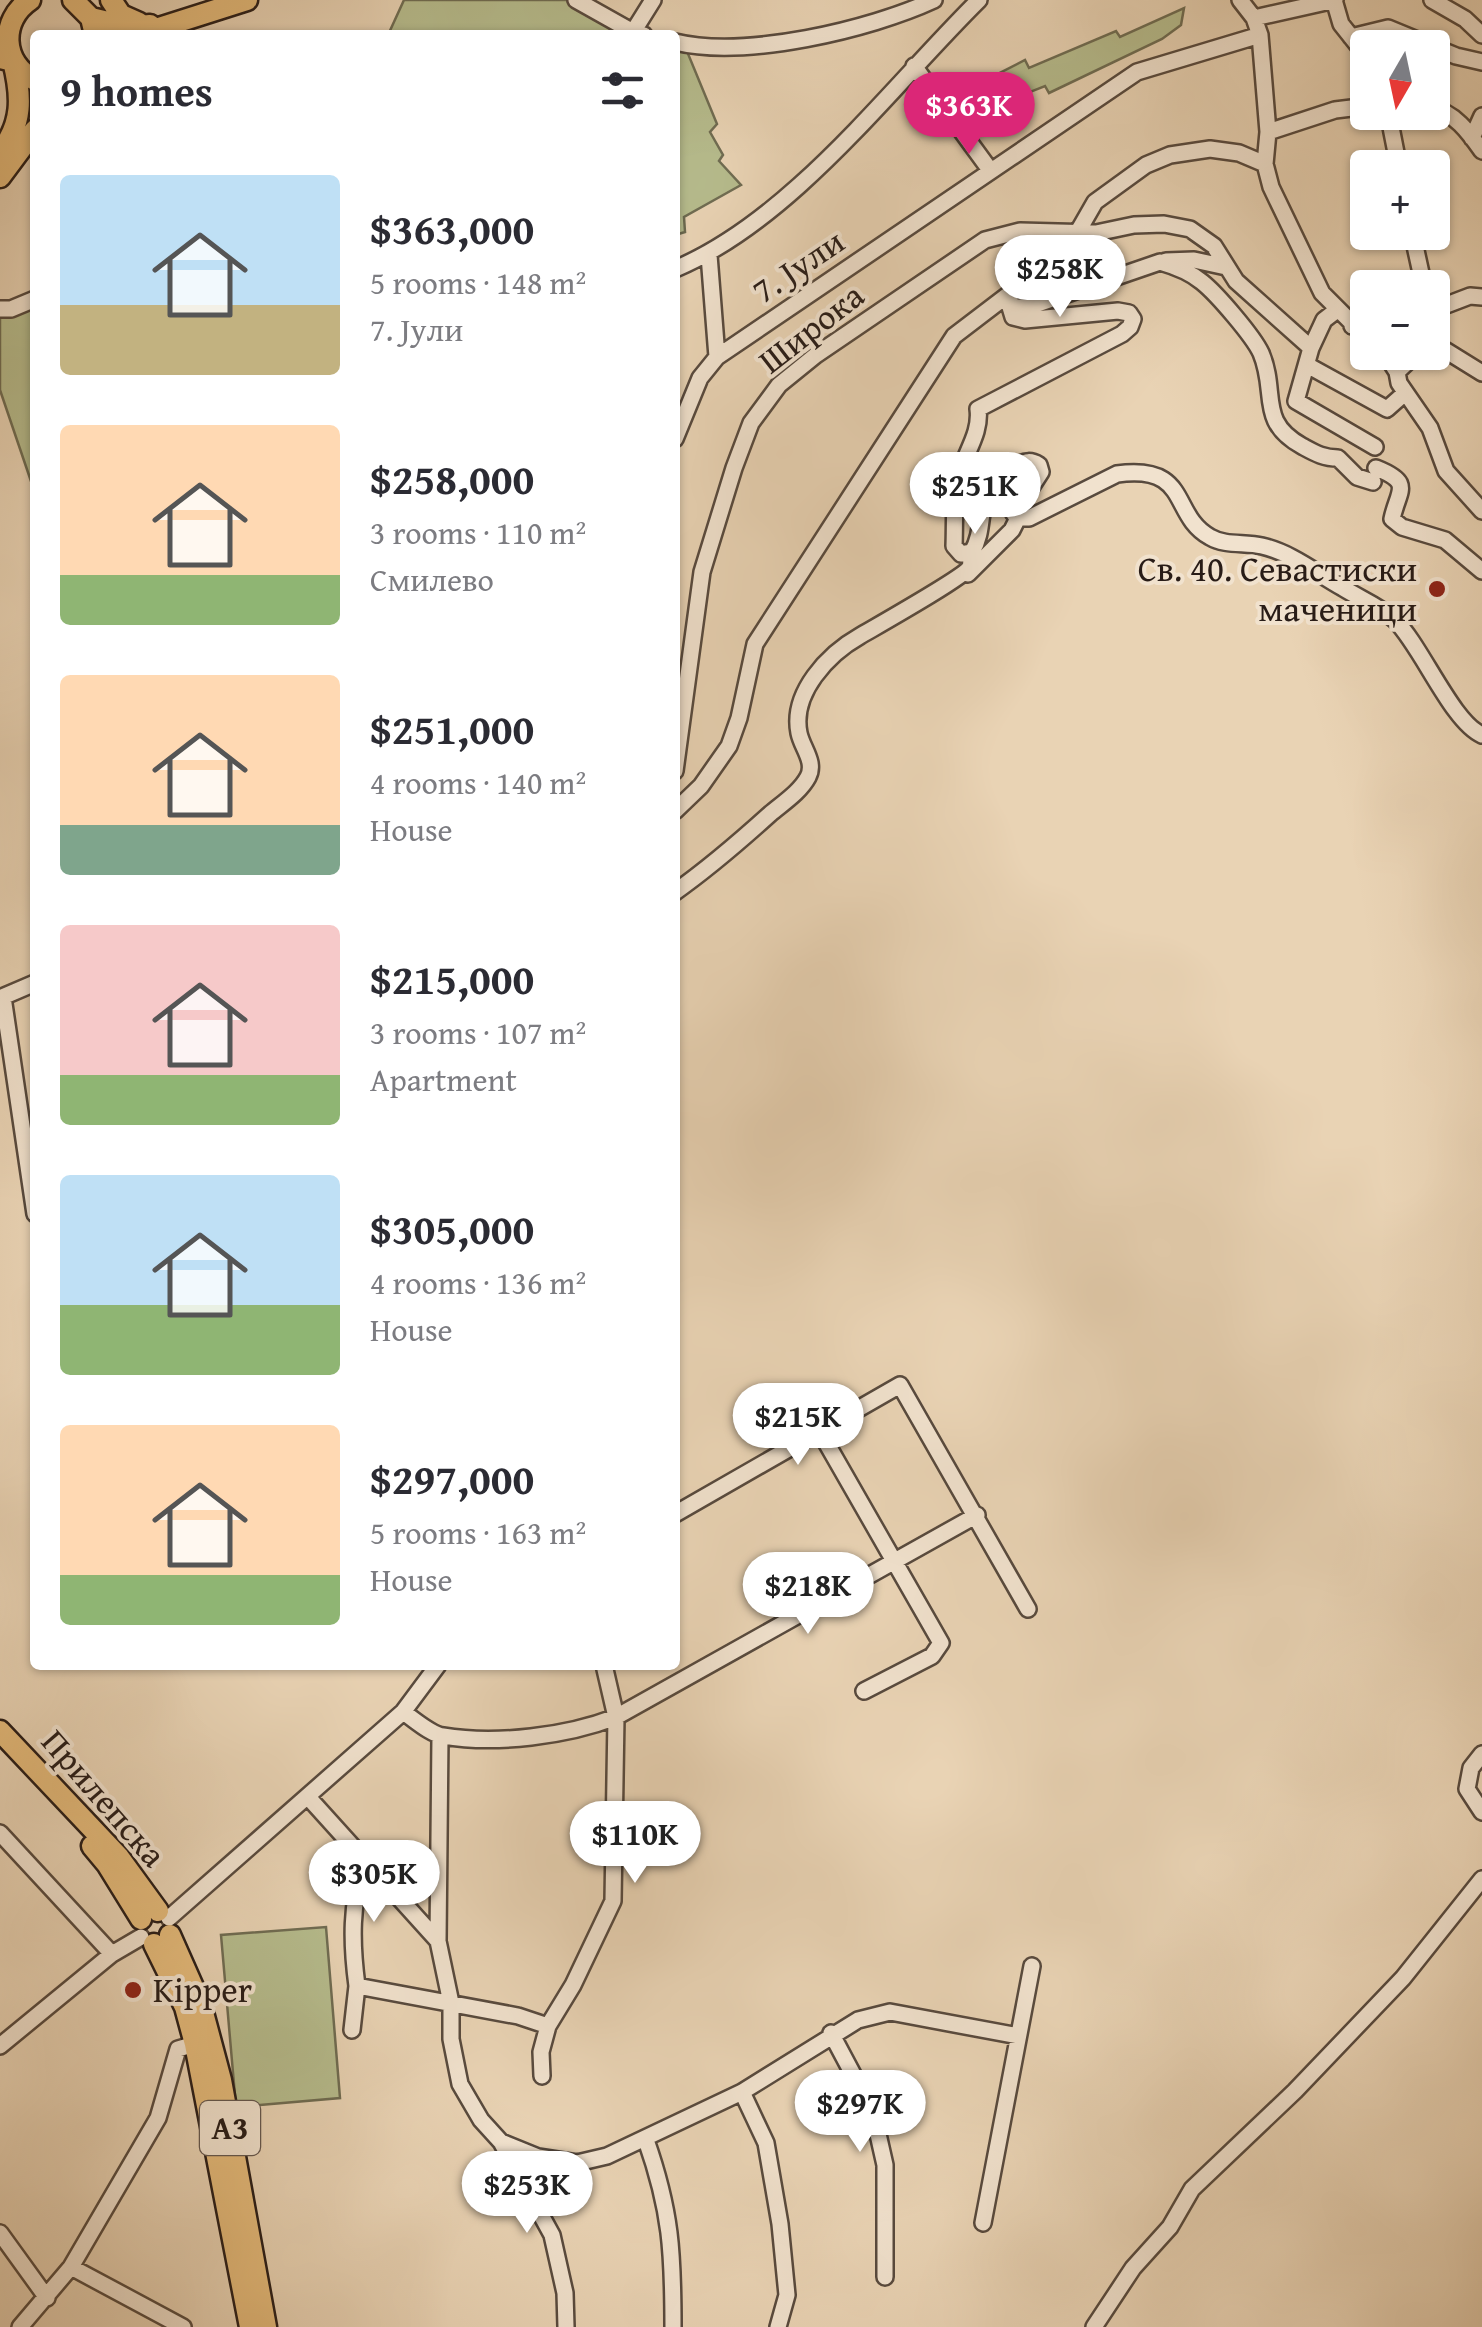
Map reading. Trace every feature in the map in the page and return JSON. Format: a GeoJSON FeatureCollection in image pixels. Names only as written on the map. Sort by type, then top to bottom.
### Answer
{"type":"FeatureCollection","features":[{"type":"Feature","properties":{"kind":"main road"},"geometry":{"type":"LineString","coordinates":[[0,153],[15,130],[28,85],[4,61],[8,49],[4,0]]}},
{"type":"Feature","properties":{"kind":"main road"},"geometry":{"type":"LineString","coordinates":[[3,23],[30,0]]}},
{"type":"Feature","properties":{"kind":"main road"},"geometry":{"type":"LineString","coordinates":[[73,0],[95,18],[138,30]]}},
{"type":"Feature","properties":{"kind":"main road"},"geometry":{"type":"LineString","coordinates":[[111,0],[120,14],[143,30]]}},
{"type":"Feature","properties":{"kind":"main road"},"geometry":{"type":"LineString","coordinates":[[152,30],[247,0]]}},
{"type":"Feature","properties":{"kind":"main road"},"geometry":{"type":"LineString","coordinates":[[0,177],[30,137]]}},
{"type":"Feature","properties":{"kind":"main road","name":"Прилепска"},"geometry":{"type":"LineString","coordinates":[[0,1731],[118,1856],[202,2005],[221,2080],[266,2327]]}},
{"type":"Feature","properties":{"kind":"main road","name":"Прилепска"},"geometry":{"type":"LineString","coordinates":[[0,1751],[60,1810],[156,1927],[195,2044],[250,2327]]}},
{"type":"Feature","properties":{"kind":"street"},"geometry":{"type":"LineString","coordinates":[[576,0],[631,30]]}},
{"type":"Feature","properties":{"kind":"street"},"geometry":{"type":"LineString","coordinates":[[640,30],[653,0]]}},
{"type":"Feature","properties":{"kind":"street"},"geometry":{"type":"LineString","coordinates":[[1240,0],[1254,18],[1260,35],[1268,132],[1266,164],[1279,206],[1311,274],[1350,324]]}},
{"type":"Feature","properties":{"kind":"street"},"geometry":{"type":"LineString","coordinates":[[1254,18],[1335,0],[1341,24],[1350,35]]}},
{"type":"Feature","properties":{"kind":"street"},"geometry":{"type":"LineString","coordinates":[[1432,0],[1466,18],[1482,35]]}},
{"type":"Feature","properties":{"kind":"street"},"geometry":{"type":"LineString","coordinates":[[680,43],[716,48],[841,31],[930,1]]}},
{"type":"Feature","properties":{"kind":"street"},"geometry":{"type":"LineString","coordinates":[[680,268],[709,255],[772,210],[977,1]]}},
{"type":"Feature","properties":{"kind":"street","name":"7. Јули"},"geometry":{"type":"LineString","coordinates":[[680,427],[700,378],[717,357],[990,170],[1137,72],[1260,35]]}},
{"type":"Feature","properties":{"kind":"street"},"geometry":{"type":"LineString","coordinates":[[1450,54],[1482,62]]}},
{"type":"Feature","properties":{"kind":"street"},"geometry":{"type":"LineString","coordinates":[[914,66],[990,170]]}},
{"type":"Feature","properties":{"kind":"street"},"geometry":{"type":"LineString","coordinates":[[1268,132],[1350,108]]}},
{"type":"Feature","properties":{"kind":"street"},"geometry":{"type":"LineString","coordinates":[[1477,144],[1482,116]]}},
{"type":"Feature","properties":{"kind":"street"},"geometry":{"type":"LineString","coordinates":[[1450,118],[1477,144]]}},
{"type":"Feature","properties":{"kind":"street"},"geometry":{"type":"LineString","coordinates":[[680,806],[701,786],[729,746],[755,644],[954,336],[1010,301],[1068,249],[1094,202],[1146,165],[1170,155],[1210,149],[1239,153],[1266,164]]}},
{"type":"Feature","properties":{"kind":"street","name":"Широка"},"geometry":{"type":"LineString","coordinates":[[680,734],[702,572],[751,423],[778,385],[816,355],[985,240],[1020,231],[1096,233],[1164,224],[1190,229],[1214,246],[1226,267],[1258,303],[1302,338],[1309,357],[1386,409],[1406,393]]}},
{"type":"Feature","properties":{"kind":"street"},"geometry":{"type":"LineString","coordinates":[[709,255],[717,357]]}},
{"type":"Feature","properties":{"kind":"street"},"geometry":{"type":"LineString","coordinates":[[1010,301],[1029,308],[1154,263],[1194,260],[1226,267]]}},
{"type":"Feature","properties":{"kind":"street"},"geometry":{"type":"LineString","coordinates":[[1154,263],[1179,268],[1202,282],[1260,349],[1272,397],[1272,418],[1278,430],[1323,458],[1338,458],[1356,477],[1394,474],[1402,495],[1392,519],[1402,527],[1445,540],[1482,572]]}},
{"type":"Feature","properties":{"kind":"street"},"geometry":{"type":"LineString","coordinates":[[1450,304],[1470,296],[1482,297]]}},
{"type":"Feature","properties":{"kind":"street"},"geometry":{"type":"LineString","coordinates":[[0,309],[30,301]]}},
{"type":"Feature","properties":{"kind":"street"},"geometry":{"type":"LineString","coordinates":[[972,552],[961,554],[954,546],[954,530],[960,474],[979,424],[978,409],[1122,334],[1133,319],[1118,311],[1025,320],[1013,317],[1010,301]]}},
{"type":"Feature","properties":{"kind":"street"},"geometry":{"type":"LineString","coordinates":[[1278,430],[1296,401],[1324,320],[1337,310]]}},
{"type":"Feature","properties":{"kind":"street"},"geometry":{"type":"LineString","coordinates":[[1450,353],[1482,373]]}},
{"type":"Feature","properties":{"kind":"street"},"geometry":{"type":"LineString","coordinates":[[1397,372],[1430,428],[1446,471],[1482,511]]}},
{"type":"Feature","properties":{"kind":"street"},"geometry":{"type":"LineString","coordinates":[[1296,401],[1375,447]]}},
{"type":"Feature","properties":{"kind":"street"},"geometry":{"type":"LineString","coordinates":[[957,580],[970,566],[987,492],[1012,467],[1033,461],[1040,464],[1040,478],[1018,498],[1014,514],[1018,518],[1029,518],[1117,474],[1157,476],[1180,495],[1198,529],[1212,539],[1258,545],[1286,554],[1382,609],[1405,631],[1463,720],[1482,734]]}},
{"type":"Feature","properties":{"kind":"street"},"geometry":{"type":"LineString","coordinates":[[680,888],[798,790],[810,774],[811,764],[799,733],[799,709],[811,681],[845,644],[972,572],[1012,530],[1018,518]]}},
{"type":"Feature","properties":{"kind":"street"},"geometry":{"type":"LineString","coordinates":[[30,985],[2,998],[30,1181]]}},
{"type":"Feature","properties":{"kind":"street"},"geometry":{"type":"LineString","coordinates":[[680,1511],[900,1385],[1028,1608]]}},
{"type":"Feature","properties":{"kind":"street"},"geometry":{"type":"LineString","coordinates":[[819,1430],[941,1643],[932,1656],[864,1691]]}},
{"type":"Feature","properties":{"kind":"street"},"geometry":{"type":"LineString","coordinates":[[403,1712],[440,1736],[539,1736],[593,1726],[616,1717],[977,1516]]}},
{"type":"Feature","properties":{"kind":"street"},"geometry":{"type":"LineString","coordinates":[[0,2046],[112,1954],[156,1927],[308,1797],[403,1712],[434,1670]]}},
{"type":"Feature","properties":{"kind":"street"},"geometry":{"type":"LineString","coordinates":[[542,2076],[541,2052],[548,2026],[573,1985],[613,1901],[616,1717],[605,1670]]}},
{"type":"Feature","properties":{"kind":"street"},"geometry":{"type":"LineString","coordinates":[[440,1736],[438,1941],[451,2003],[451,2039],[460,2084],[481,2120],[501,2142],[552,2235],[565,2293],[566,2327]]}},
{"type":"Feature","properties":{"kind":"street"},"geometry":{"type":"LineString","coordinates":[[1482,1754],[1471,1768],[1467,1789],[1482,1812]]}},
{"type":"Feature","properties":{"kind":"street"},"geometry":{"type":"LineString","coordinates":[[308,1797],[438,1941]]}},
{"type":"Feature","properties":{"kind":"street"},"geometry":{"type":"LineString","coordinates":[[0,1834],[112,1954]]}},
{"type":"Feature","properties":{"kind":"street"},"geometry":{"type":"LineString","coordinates":[[352,2030],[357,1986],[351,1940],[353,1898],[364,1861]]}},
{"type":"Feature","properties":{"kind":"street"},"geometry":{"type":"LineString","coordinates":[[1094,2327],[1133,2268],[1170,2227],[1192,2189],[1295,2091],[1402,1978],[1482,1879]]}},
{"type":"Feature","properties":{"kind":"street"},"geometry":{"type":"LineString","coordinates":[[983,2222],[1032,1966]]}},
{"type":"Feature","properties":{"kind":"street"},"geometry":{"type":"LineString","coordinates":[[357,1986],[518,2016],[548,2026]]}},
{"type":"Feature","properties":{"kind":"street"},"geometry":{"type":"LineString","coordinates":[[501,2142],[538,2157],[577,2164],[608,2156],[742,2092],[831,2033],[858,2020],[890,2012],[1018,2036]]}},
{"type":"Feature","properties":{"kind":"street"},"geometry":{"type":"LineString","coordinates":[[831,2033],[873,2112],[886,2165],[885,2277]]}},
{"type":"Feature","properties":{"kind":"street"},"geometry":{"type":"LineString","coordinates":[[20,2327],[72,2267],[158,2118],[178,2049],[195,2044]]}},
{"type":"Feature","properties":{"kind":"street"},"geometry":{"type":"LineString","coordinates":[[742,2092],[766,2143],[780,2224],[787,2296],[778,2327]]}},
{"type":"Feature","properties":{"kind":"street"},"geometry":{"type":"LineString","coordinates":[[646,2140],[664,2190],[671,2227],[672,2327]]}},
{"type":"Feature","properties":{"kind":"street"},"geometry":{"type":"LineString","coordinates":[[0,2233],[47,2298]]}},
{"type":"Feature","properties":{"kind":"street"},"geometry":{"type":"LineString","coordinates":[[72,2267],[183,2327]]}},
{"type":"Feature","properties":{"kind":"green space"},"geometry":{"type":"Polygon","coordinates":[[[404,0],[576,0],[634,30],[390,30],[404,0]]]}},
{"type":"Feature","properties":{"kind":"green space"},"geometry":{"type":"Polygon","coordinates":[[[1184,8],[1181,25],[1162,39],[1049,93],[1045,86],[997,105],[982,82],[1025,60],[1029,68],[1116,31],[1120,37],[1184,8]]]}},
{"type":"Feature","properties":{"kind":"green space"},"geometry":{"type":"Polygon","coordinates":[[[680,43],[684,44],[717,124],[710,132],[723,155],[719,161],[741,185],[684,217],[685,232],[680,234],[680,43]]]}},
{"type":"Feature","properties":{"kind":"green space"},"geometry":{"type":"Polygon","coordinates":[[[30,302],[30,478],[0,390],[0,318],[30,302]]]}},
{"type":"Feature","properties":{"kind":"green space"},"geometry":{"type":"Polygon","coordinates":[[[326,1927],[340,2098],[236,2107],[221,1935],[326,1927]]]}},
{"type":"Feature","properties":{"kind":"place","name":"Св. 40. Севастиски маченици"},"geometry":{"type":"Point","coordinates":[1437,589]}},
{"type":"Feature","properties":{"kind":"place","name":"Kipper"},"geometry":{"type":"Point","coordinates":[133,1990]}}]}
